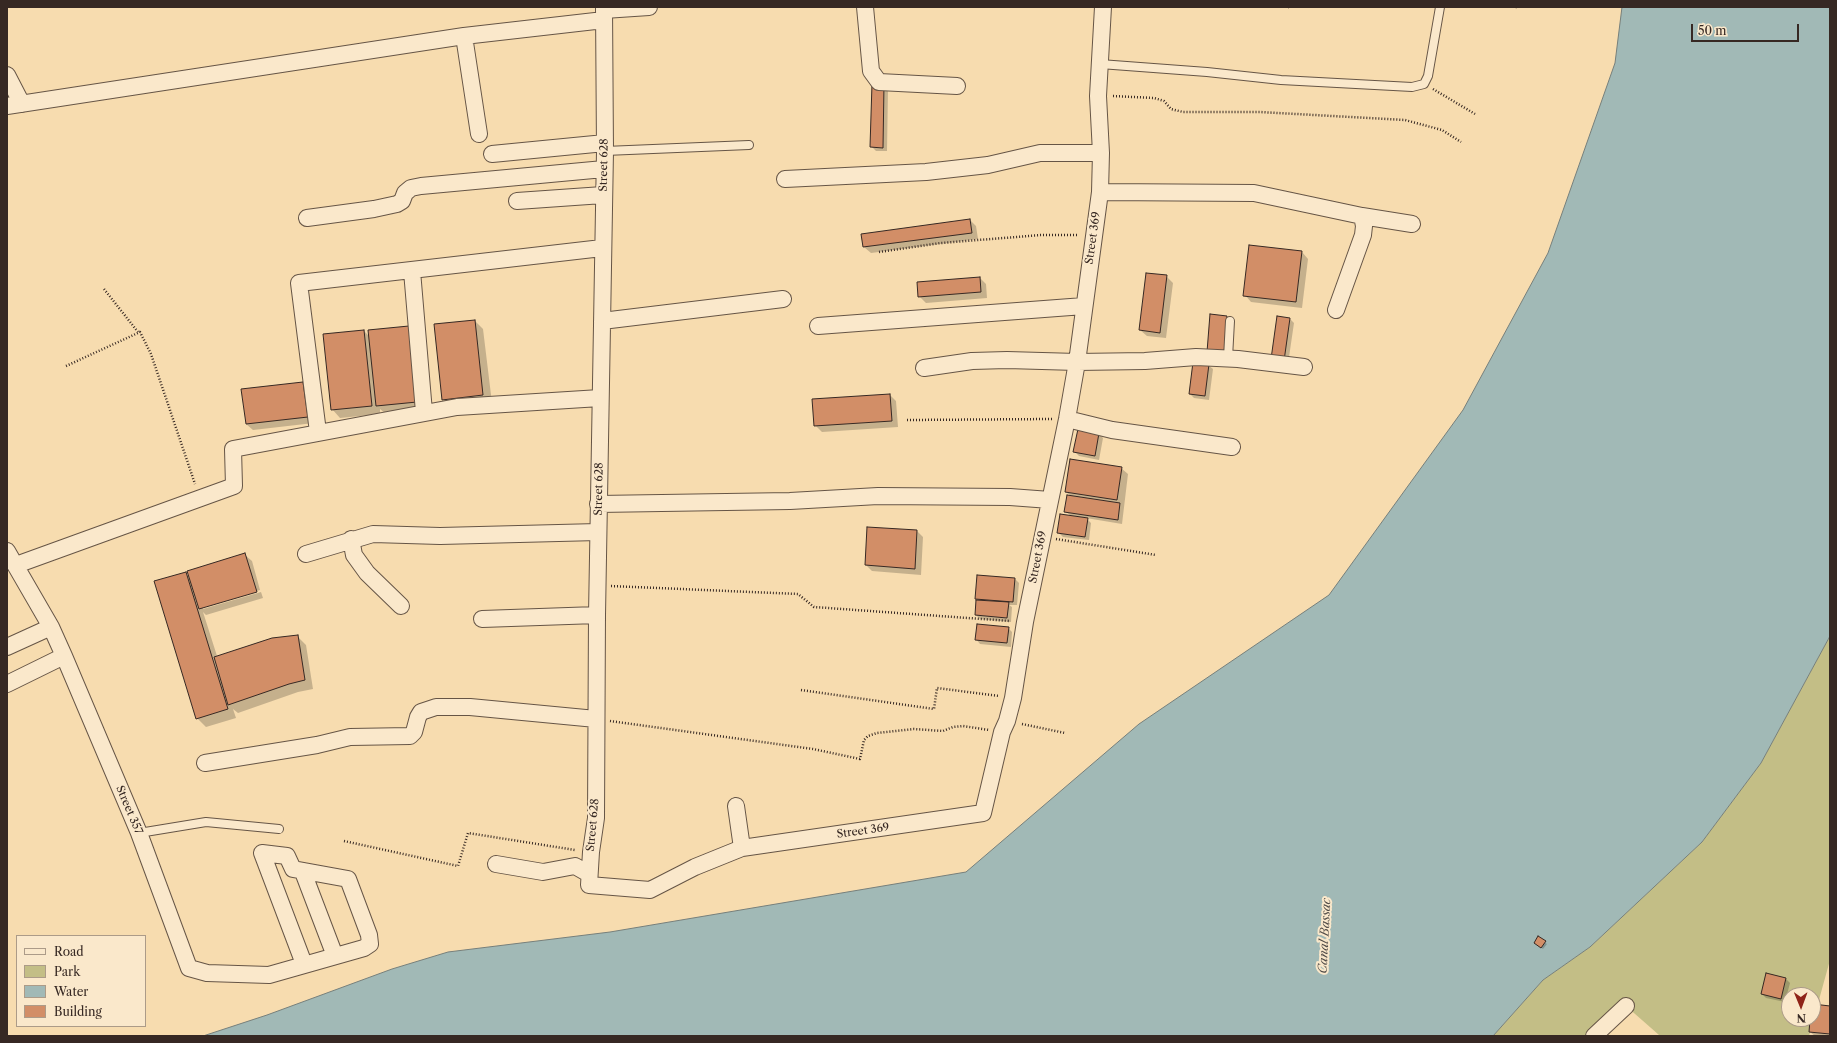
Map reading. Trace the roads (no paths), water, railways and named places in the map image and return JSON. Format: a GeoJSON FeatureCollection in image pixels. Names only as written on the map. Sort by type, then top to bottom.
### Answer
{"type":"FeatureCollection","features":[{"type":"Feature","properties":{"kind":"street"},"geometry":{"type":"LineString","coordinates":[[7,75],[15,105],[464,36],[604,12],[649,7]]}},
{"type":"Feature","properties":{"kind":"street"},"geometry":{"type":"LineString","coordinates":[[864,7],[871,71],[879,82],[957,86]]}},
{"type":"Feature","properties":{"kind":"street","name":"Street 369"},"geometry":{"type":"LineString","coordinates":[[589,874],[589,885],[650,890],[695,866],[742,848],[983,814],[1013,698],[1025,622],[1067,419],[1077,362],[1100,192],[1101,153],[1098,96],[1103,7]]}},
{"type":"Feature","properties":{"kind":"street","name":"Street 628"},"geometry":{"type":"LineString","coordinates":[[589,874],[596,818],[596,615],[605,147],[604,12]]}},
{"type":"Feature","properties":{"kind":"street"},"geometry":{"type":"LineString","coordinates":[[464,36],[478,134]]}},
{"type":"Feature","properties":{"kind":"street"},"geometry":{"type":"LineString","coordinates":[[492,154],[605,147]]}},
{"type":"Feature","properties":{"kind":"street"},"geometry":{"type":"LineString","coordinates":[[785,179],[966,169],[1040,153],[1101,153]]}},
{"type":"Feature","properties":{"kind":"street"},"geometry":{"type":"LineString","coordinates":[[306,218],[397,204],[402,201],[405,193],[411,188],[421,186],[604,169]]}},
{"type":"Feature","properties":{"kind":"street"},"geometry":{"type":"LineString","coordinates":[[1100,192],[1254,193],[1362,216],[1412,224]]}},
{"type":"Feature","properties":{"kind":"street"},"geometry":{"type":"LineString","coordinates":[[517,201],[603,195]]}},
{"type":"Feature","properties":{"kind":"street"},"geometry":{"type":"LineString","coordinates":[[1336,310],[1363,235],[1364,226],[1362,216]]}},
{"type":"Feature","properties":{"kind":"street"},"geometry":{"type":"LineString","coordinates":[[318,432],[299,284],[602,248]]}},
{"type":"Feature","properties":{"kind":"street"},"geometry":{"type":"LineString","coordinates":[[412,271],[424,412]]}},
{"type":"Feature","properties":{"kind":"street"},"geometry":{"type":"LineString","coordinates":[[602,321],[783,299]]}},
{"type":"Feature","properties":{"kind":"street"},"geometry":{"type":"LineString","coordinates":[[818,326],[1084,306]]}},
{"type":"Feature","properties":{"kind":"street"},"geometry":{"type":"LineString","coordinates":[[924,368],[972,362],[1008,360],[1077,362],[1145,361],[1196,357],[1228,358],[1304,367]]}},
{"type":"Feature","properties":{"kind":"street"},"geometry":{"type":"LineString","coordinates":[[16,565],[200,497],[234,486],[233,449],[457,407],[600,398]]}},
{"type":"Feature","properties":{"kind":"street"},"geometry":{"type":"LineString","coordinates":[[1067,419],[1112,430],[1232,448]]}},
{"type":"Feature","properties":{"kind":"street"},"geometry":{"type":"LineString","coordinates":[[598,504],[790,500],[878,496],[1010,497],[1050,500]]}},
{"type":"Feature","properties":{"kind":"street"},"geometry":{"type":"LineString","coordinates":[[306,554],[351,539],[373,534],[440,536],[598,532]]}},
{"type":"Feature","properties":{"kind":"street"},"geometry":{"type":"LineString","coordinates":[[351,539],[354,555],[367,573],[401,606]]}},
{"type":"Feature","properties":{"kind":"street","name":"Street 357"},"geometry":{"type":"LineString","coordinates":[[7,551],[51,627],[64,656],[139,833],[189,968],[207,973],[269,975],[304,964]]}},
{"type":"Feature","properties":{"kind":"street"},"geometry":{"type":"LineString","coordinates":[[482,619],[596,615]]}},
{"type":"Feature","properties":{"kind":"street"},"geometry":{"type":"LineString","coordinates":[[7,647],[51,627]]}},
{"type":"Feature","properties":{"kind":"street"},"geometry":{"type":"LineString","coordinates":[[7,684],[64,656]]}},
{"type":"Feature","properties":{"kind":"street"},"geometry":{"type":"LineString","coordinates":[[205,762],[317,745],[350,737],[410,736],[414,732],[421,712],[436,707],[470,707],[596,719]]}},
{"type":"Feature","properties":{"kind":"street"},"geometry":{"type":"LineString","coordinates":[[736,806],[742,848]]}},
{"type":"Feature","properties":{"kind":"street"},"geometry":{"type":"LineString","coordinates":[[262,853],[287,856],[293,870],[303,872],[348,879],[369,935],[370,944],[364,948],[304,964],[262,853]]}},
{"type":"Feature","properties":{"kind":"street"},"geometry":{"type":"LineString","coordinates":[[496,864],[544,872],[575,866],[589,874]]}},
{"type":"Feature","properties":{"kind":"street"},"geometry":{"type":"LineString","coordinates":[[303,872],[335,956]]}},
{"type":"Feature","properties":{"kind":"street"},"geometry":{"type":"LineString","coordinates":[[1594,1036],[1626,1006]]}},
{"type":"Feature","properties":{"kind":"lane"},"geometry":{"type":"LineString","coordinates":[[1100,64],[1207,72],[1281,80],[1412,87],[1424,84],[1429,71],[1440,7]]}},
{"type":"Feature","properties":{"kind":"lane"},"geometry":{"type":"LineString","coordinates":[[605,147],[749,145]]}},
{"type":"Feature","properties":{"kind":"lane"},"geometry":{"type":"LineString","coordinates":[[1228,358],[1230,321]]}},
{"type":"Feature","properties":{"kind":"lane"},"geometry":{"type":"LineString","coordinates":[[139,833],[206,822],[279,829]]}},
{"type":"Feature","properties":{"kind":"water","name":"Canal Bassac"},"geometry":{"type":"Polygon","coordinates":[[[1622,7],[1830,7],[1830,636],[1761,763],[1702,842],[1590,947],[1543,980],[1493,1036],[203,1036],[267,1015],[392,969],[448,952],[610,932],[966,872],[1139,724],[1329,595],[1463,410],[1548,253],[1615,63],[1622,7]]]}}]}
